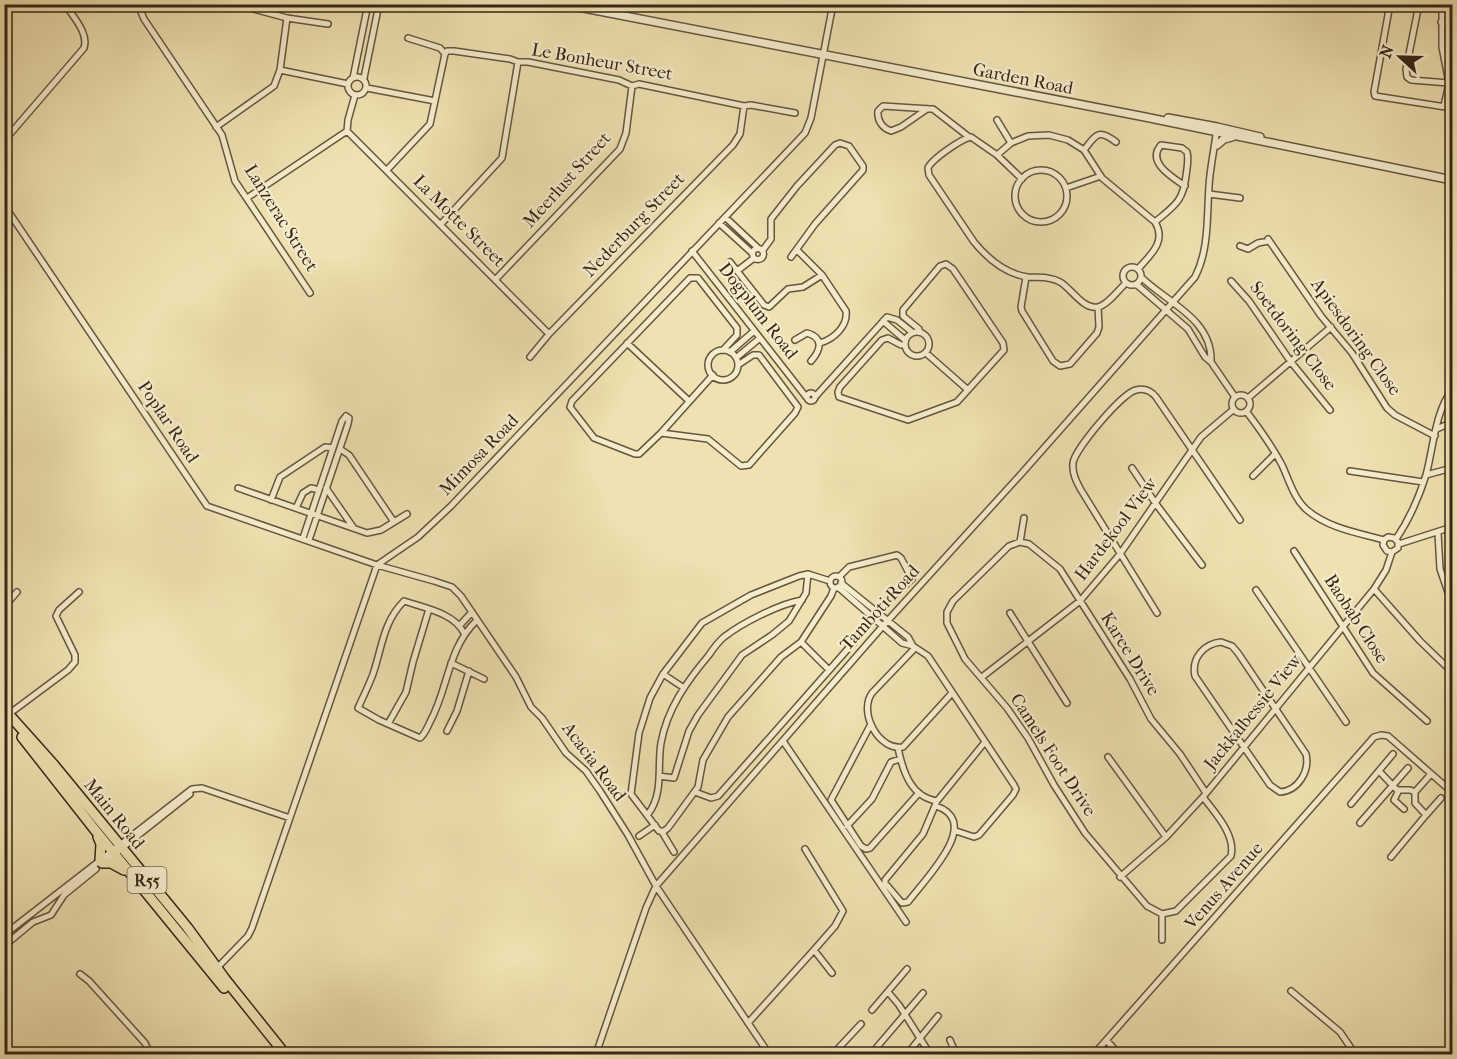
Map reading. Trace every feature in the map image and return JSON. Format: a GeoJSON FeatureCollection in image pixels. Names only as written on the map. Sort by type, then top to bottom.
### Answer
{"type":"FeatureCollection","features":[{"type":"Feature","properties":{"kind":"main road","name":"Main Road"},"geometry":{"type":"LineString","coordinates":[[6,713],[95,830],[117,849],[187,927],[285,1054]]}},
{"type":"Feature","properties":{"kind":"main road","name":"Main Road"},"geometry":{"type":"LineString","coordinates":[[6,713],[54,765],[117,849],[136,879],[279,1054]]}},
{"type":"Feature","properties":{"kind":"main road"},"geometry":{"type":"LineString","coordinates":[[95,830],[101,844],[101,862],[118,866],[136,879]]}},
{"type":"Feature","properties":{"kind":"street"},"geometry":{"type":"LineString","coordinates":[[4,141],[84,48],[86,42],[83,32],[65,4]]}},
{"type":"Feature","properties":{"kind":"street","name":"Lanzerac Street"},"geometry":{"type":"LineString","coordinates":[[142,4],[143,18],[225,142],[233,176],[310,293]]}},
{"type":"Feature","properties":{"kind":"street"},"geometry":{"type":"LineString","coordinates":[[235,4],[287,18],[328,24]]}},
{"type":"Feature","properties":{"kind":"street"},"geometry":{"type":"LineString","coordinates":[[348,84],[353,78],[368,4]]}},
{"type":"Feature","properties":{"kind":"street"},"geometry":{"type":"LineString","coordinates":[[367,87],[363,78],[379,4]]}},
{"type":"Feature","properties":{"kind":"street","name":"Garden Road"},"geometry":{"type":"LineString","coordinates":[[563,4],[749,40],[822,57],[1218,130],[1287,146]]}},
{"type":"Feature","properties":{"kind":"street","name":"Mimosa Road"},"geometry":{"type":"LineString","coordinates":[[377,564],[418,537],[444,513],[805,133],[813,111],[833,4]]}},
{"type":"Feature","properties":{"kind":"street"},"geometry":{"type":"LineString","coordinates":[[1390,4],[1375,95],[1379,98],[1452,108]]}},
{"type":"Feature","properties":{"kind":"street"},"geometry":{"type":"LineString","coordinates":[[1419,4],[1407,77],[1411,80],[1449,83]]}},
{"type":"Feature","properties":{"kind":"street"},"geometry":{"type":"LineString","coordinates":[[1432,4],[1442,5],[1442,47],[1449,83],[1444,106]]}},
{"type":"Feature","properties":{"kind":"street"},"geometry":{"type":"LineString","coordinates":[[216,126],[271,89],[276,83],[287,18]]}},
{"type":"Feature","properties":{"kind":"street"},"geometry":{"type":"LineString","coordinates":[[1441,22],[1452,26]]}},
{"type":"Feature","properties":{"kind":"street","name":"Le Bonheur Street"},"geometry":{"type":"LineString","coordinates":[[408,38],[440,48],[444,54],[454,51],[528,62],[620,80],[632,86],[639,84],[744,106],[751,105],[795,113]]}},
{"type":"Feature","properties":{"kind":"street"},"geometry":{"type":"LineString","coordinates":[[360,42],[371,44]]}},
{"type":"Feature","properties":{"kind":"street"},"geometry":{"type":"LineString","coordinates":[[387,170],[429,125],[444,54]]}},
{"type":"Feature","properties":{"kind":"street"},"geometry":{"type":"LineString","coordinates":[[357,56],[368,58]]}},
{"type":"Feature","properties":{"kind":"street"},"geometry":{"type":"LineString","coordinates":[[441,224],[502,159],[518,62]]}},
{"type":"Feature","properties":{"kind":"street"},"geometry":{"type":"LineString","coordinates":[[280,70],[348,84]]}},
{"type":"Feature","properties":{"kind":"street"},"geometry":{"type":"LineString","coordinates":[[353,78],[358,76],[363,78]]}},
{"type":"Feature","properties":{"kind":"street"},"geometry":{"type":"LineString","coordinates":[[348,84],[350,92],[356,95],[363,94],[367,87]]}},
{"type":"Feature","properties":{"kind":"street","name":"Meerlust Street"},"geometry":{"type":"LineString","coordinates":[[496,279],[620,149],[626,133],[632,86]]}},
{"type":"Feature","properties":{"kind":"street"},"geometry":{"type":"LineString","coordinates":[[367,87],[435,100]]}},
{"type":"Feature","properties":{"kind":"street"},"geometry":{"type":"LineString","coordinates":[[247,198],[302,163],[339,134],[347,131],[356,95]]}},
{"type":"Feature","properties":{"kind":"street","name":"Nederburg Street"},"geometry":{"type":"LineString","coordinates":[[530,357],[549,334],[733,145],[740,134],[744,106]]}},
{"type":"Feature","properties":{"kind":"street"},"geometry":{"type":"LineString","coordinates":[[927,109],[901,127],[891,131],[885,128],[878,115],[878,111],[883,106],[927,109],[938,112],[969,137],[976,139],[997,155],[1022,179]]}},
{"type":"Feature","properties":{"kind":"street"},"geometry":{"type":"LineString","coordinates":[[997,120],[1011,143]]}},
{"type":"Feature","properties":{"kind":"street","name":"Garden Road"},"geometry":{"type":"LineString","coordinates":[[1218,130],[1234,136],[1452,180]]}},
{"type":"Feature","properties":{"kind":"street","name":"Tamboti Road"},"geometry":{"type":"LineString","coordinates":[[1210,196],[1218,145],[1218,130]]}},
{"type":"Feature","properties":{"kind":"street","name":"Tamboti Road"},"geometry":{"type":"LineString","coordinates":[[596,1054],[646,908],[656,886],[882,627],[1190,284],[1198,271],[1204,246],[1218,130]]}},
{"type":"Feature","properties":{"kind":"street","name":"La Motte Street"},"geometry":{"type":"LineString","coordinates":[[347,131],[549,334]]}},
{"type":"Feature","properties":{"kind":"street"},"geometry":{"type":"LineString","coordinates":[[1084,150],[1099,134],[1108,136],[1116,142]]}},
{"type":"Feature","properties":{"kind":"street"},"geometry":{"type":"LineString","coordinates":[[997,155],[1011,143],[1028,136],[1049,135],[1068,140],[1084,150],[1101,176],[1155,222],[1159,232],[1158,246],[1138,269]]}},
{"type":"Feature","properties":{"kind":"street"},"geometry":{"type":"LineString","coordinates":[[1218,145],[1234,136]]}},
{"type":"Feature","properties":{"kind":"street"},"geometry":{"type":"LineString","coordinates":[[969,137],[934,160],[928,167],[928,172],[982,252],[999,267],[1026,277],[1055,279],[1083,302],[1098,307]]}},
{"type":"Feature","properties":{"kind":"street"},"geometry":{"type":"LineString","coordinates":[[737,271],[771,239],[770,221],[797,186],[835,145],[840,143],[846,145],[863,166],[862,170],[815,224],[791,257]]}},
{"type":"Feature","properties":{"kind":"street"},"geometry":{"type":"LineString","coordinates":[[1155,222],[1179,202],[1185,186],[1187,152],[1182,148],[1161,144],[1156,156],[1158,164],[1185,186]]}},
{"type":"Feature","properties":{"kind":"street"},"geometry":{"type":"LineString","coordinates":[[1034,171],[1048,171],[1060,178],[1066,188],[1067,198],[1062,212],[1048,221],[1040,222],[1024,216],[1016,202],[1017,186],[1022,179],[1034,171]]}},
{"type":"Feature","properties":{"kind":"street"},"geometry":{"type":"LineString","coordinates":[[1066,188],[1101,176]]}},
{"type":"Feature","properties":{"kind":"street"},"geometry":{"type":"LineString","coordinates":[[1210,196],[1240,198]]}},
{"type":"Feature","properties":{"kind":"street","name":"Poplar Road"},"geometry":{"type":"LineString","coordinates":[[4,205],[205,503],[212,508],[377,564]]}},
{"type":"Feature","properties":{"kind":"street"},"geometry":{"type":"LineString","coordinates":[[719,223],[753,255],[759,259],[763,257],[760,249],[725,217]]}},
{"type":"Feature","properties":{"kind":"street","name":"Apiesdoring Close"},"geometry":{"type":"LineString","coordinates":[[1240,246],[1248,249],[1269,240],[1330,327],[1352,353],[1391,412],[1435,436]]}},
{"type":"Feature","properties":{"kind":"street"},"geometry":{"type":"LineString","coordinates":[[797,250],[822,275],[844,306],[847,315],[844,324],[831,339],[820,343]]}},
{"type":"Feature","properties":{"kind":"street","name":"Dogplum Road"},"geometry":{"type":"LineString","coordinates":[[692,251],[801,390],[811,396],[821,391],[883,321]]}},
{"type":"Feature","properties":{"kind":"street"},"geometry":{"type":"LineString","coordinates":[[730,262],[764,305],[769,307],[788,290],[803,287],[822,275]]}},
{"type":"Feature","properties":{"kind":"street"},"geometry":{"type":"LineString","coordinates":[[912,332],[901,345],[888,338],[882,340],[840,387],[839,397],[907,421],[955,403],[1002,353],[1004,346],[949,265],[940,266],[904,307],[903,316],[926,336],[929,343],[926,353]]}},
{"type":"Feature","properties":{"kind":"street"},"geometry":{"type":"LineString","coordinates":[[1138,269],[1130,267],[1126,269],[1123,277],[1126,282],[1136,284],[1186,327],[1234,397]]}},
{"type":"Feature","properties":{"kind":"street"},"geometry":{"type":"LineString","coordinates":[[1138,269],[1141,277],[1186,310],[1195,321],[1212,352],[1211,362]]}},
{"type":"Feature","properties":{"kind":"street"},"geometry":{"type":"LineString","coordinates":[[713,375],[661,433],[642,452],[635,454],[594,438],[570,408],[573,401],[627,343],[687,281],[694,277],[703,284],[737,328],[737,335],[727,351]]}},
{"type":"Feature","properties":{"kind":"street"},"geometry":{"type":"LineString","coordinates":[[1026,277],[1020,307],[1057,365],[1070,364],[1097,333],[1098,307]]}},
{"type":"Feature","properties":{"kind":"street"},"geometry":{"type":"LineString","coordinates":[[1136,284],[1141,277]]}},
{"type":"Feature","properties":{"kind":"street","name":"Soetdoring Close"},"geometry":{"type":"LineString","coordinates":[[1231,281],[1249,301],[1292,362],[1330,410]]}},
{"type":"Feature","properties":{"kind":"street"},"geometry":{"type":"LineString","coordinates":[[1098,307],[1126,282]]}},
{"type":"Feature","properties":{"kind":"street"},"geometry":{"type":"LineString","coordinates":[[920,332],[912,332],[892,317],[887,316],[883,321],[905,343],[907,352],[914,356],[926,353]]}},
{"type":"Feature","properties":{"kind":"street"},"geometry":{"type":"LineString","coordinates":[[1186,327],[1195,321]]}},
{"type":"Feature","properties":{"kind":"street"},"geometry":{"type":"LineString","coordinates":[[1248,398],[1330,327]]}},
{"type":"Feature","properties":{"kind":"street"},"geometry":{"type":"LineString","coordinates":[[727,351],[736,358],[738,365],[736,372],[729,378],[721,379],[713,375],[709,368],[710,359],[715,353],[727,351],[754,331]]}},
{"type":"Feature","properties":{"kind":"street"},"geometry":{"type":"LineString","coordinates":[[795,340],[809,333],[820,343]]}},
{"type":"Feature","properties":{"kind":"street"},"geometry":{"type":"LineString","coordinates":[[1195,338],[1203,333]]}},
{"type":"Feature","properties":{"kind":"street"},"geometry":{"type":"LineString","coordinates":[[736,358],[760,338]]}},
{"type":"Feature","properties":{"kind":"street"},"geometry":{"type":"LineString","coordinates":[[744,340],[749,347]]}},
{"type":"Feature","properties":{"kind":"street"},"geometry":{"type":"LineString","coordinates":[[627,343],[689,401]]}},
{"type":"Feature","properties":{"kind":"street"},"geometry":{"type":"LineString","coordinates":[[811,361],[819,350],[820,343]]}},
{"type":"Feature","properties":{"kind":"street"},"geometry":{"type":"LineString","coordinates":[[926,353],[968,390]]}},
{"type":"Feature","properties":{"kind":"street"},"geometry":{"type":"LineString","coordinates":[[661,433],[708,439],[741,466],[749,465],[798,407],[758,355],[753,354],[738,365]]}},
{"type":"Feature","properties":{"kind":"street"},"geometry":{"type":"LineString","coordinates":[[1157,613],[1075,477],[1073,462],[1081,446],[1128,393],[1142,389],[1156,397],[1240,520]]}},
{"type":"Feature","properties":{"kind":"street"},"geometry":{"type":"LineString","coordinates":[[1384,540],[1383,548],[1392,552],[1396,550],[1397,541],[1426,475],[1444,404],[1452,390]]}},
{"type":"Feature","properties":{"kind":"street"},"geometry":{"type":"LineString","coordinates":[[1234,397],[1243,395],[1248,398]]}},
{"type":"Feature","properties":{"kind":"street"},"geometry":{"type":"LineString","coordinates":[[1234,397],[1232,402],[1234,410],[1240,413],[1249,407],[1248,398]]}},
{"type":"Feature","properties":{"kind":"street","name":"Hardekool View"},"geometry":{"type":"LineString","coordinates":[[982,677],[1080,601],[1120,554],[1191,450],[1209,429],[1234,410]]}},
{"type":"Feature","properties":{"kind":"street"},"geometry":{"type":"LineString","coordinates":[[1246,411],[1275,454],[1296,495],[1308,510],[1340,528],[1384,540],[1390,537],[1397,541],[1438,533],[1452,527]]}},
{"type":"Feature","properties":{"kind":"street"},"geometry":{"type":"LineString","coordinates":[[306,539],[326,489],[336,448],[342,421],[346,416],[349,420],[336,448],[319,490],[314,515]]}},
{"type":"Feature","properties":{"kind":"street"},"geometry":{"type":"LineString","coordinates":[[1437,429],[1452,422]]}},
{"type":"Feature","properties":{"kind":"street"},"geometry":{"type":"LineString","coordinates":[[271,500],[280,477],[325,447],[336,448],[350,455],[394,522]]}},
{"type":"Feature","properties":{"kind":"street"},"geometry":{"type":"LineString","coordinates":[[1253,476],[1275,454]]}},
{"type":"Feature","properties":{"kind":"street"},"geometry":{"type":"LineString","coordinates":[[1132,468],[1202,565]]}},
{"type":"Feature","properties":{"kind":"street"},"geometry":{"type":"LineString","coordinates":[[1426,475],[1452,468]]}},
{"type":"Feature","properties":{"kind":"street"},"geometry":{"type":"LineString","coordinates":[[1350,471],[1423,482]]}},
{"type":"Feature","properties":{"kind":"street"},"geometry":{"type":"LineString","coordinates":[[238,488],[354,529],[374,532],[407,514]]}},
{"type":"Feature","properties":{"kind":"street"},"geometry":{"type":"LineString","coordinates":[[296,508],[303,493],[311,488],[319,490]]}},
{"type":"Feature","properties":{"kind":"street"},"geometry":{"type":"LineString","coordinates":[[326,489],[354,529]]}},
{"type":"Feature","properties":{"kind":"street"},"geometry":{"type":"LineString","coordinates":[[1020,542],[1024,518]]}},
{"type":"Feature","properties":{"kind":"street"},"geometry":{"type":"LineString","coordinates":[[1438,533],[1440,569],[1452,603]]}},
{"type":"Feature","properties":{"kind":"street","name":"Karee Drive"},"geometry":{"type":"LineString","coordinates":[[1020,542],[1034,546],[1058,567],[1130,679],[1151,719],[1180,754],[1229,835],[1232,847],[1231,856],[1178,909],[1161,914]]}},
{"type":"Feature","properties":{"kind":"street","name":"Camels Foot Drive"},"geometry":{"type":"LineString","coordinates":[[1020,542],[1010,546],[953,601],[946,617],[950,632],[962,654],[1028,738],[1085,833],[1120,877],[1147,906],[1161,914]]}},
{"type":"Feature","properties":{"kind":"street","name":"Baobab Close"},"geometry":{"type":"LineString","coordinates":[[1294,551],[1377,678],[1427,721]]}},
{"type":"Feature","properties":{"kind":"street","name":"Jackkalbessie View"},"geometry":{"type":"LineString","coordinates":[[1120,877],[1166,837],[1204,795],[1374,589],[1386,570],[1392,552]]}},
{"type":"Feature","properties":{"kind":"street"},"geometry":{"type":"LineString","coordinates":[[662,832],[668,828],[695,792],[703,760],[728,717],[780,658],[801,642],[848,567],[898,555],[912,575],[912,579],[891,598]]}},
{"type":"Feature","properties":{"kind":"street"},"geometry":{"type":"LineString","coordinates":[[217,968],[250,933],[377,564]]}},
{"type":"Feature","properties":{"kind":"street","name":"Acacia Road"},"geometry":{"type":"LineString","coordinates":[[377,564],[452,587],[461,596],[516,677],[531,707],[542,718],[566,753],[586,771],[600,791],[656,886],[769,1054]]}},
{"type":"Feature","properties":{"kind":"street"},"geometry":{"type":"LineString","coordinates":[[674,852],[662,832],[633,798],[632,789],[640,728],[650,698],[663,674],[702,623],[763,589],[808,574],[830,581],[830,584],[838,584],[908,637],[914,647]]}},
{"type":"Feature","properties":{"kind":"street"},"geometry":{"type":"LineString","coordinates":[[659,776],[674,778],[689,731],[716,689],[742,655],[786,623],[808,587],[808,574]]}},
{"type":"Feature","properties":{"kind":"street"},"geometry":{"type":"LineString","coordinates":[[830,581],[834,577],[838,584],[882,627],[902,643],[914,647],[928,657],[1014,785],[1015,792],[979,835],[968,836],[956,831]]}},
{"type":"Feature","properties":{"kind":"street"},"geometry":{"type":"LineString","coordinates":[[1374,589],[1420,641],[1452,672]]}},
{"type":"Feature","properties":{"kind":"street"},"geometry":{"type":"LineString","coordinates":[[1256,590],[1346,722]]}},
{"type":"Feature","properties":{"kind":"street"},"geometry":{"type":"LineString","coordinates":[[4,607],[16,592]]}},
{"type":"Feature","properties":{"kind":"street"},"geometry":{"type":"LineString","coordinates":[[6,713],[68,670],[75,662],[75,656],[56,616],[59,610],[79,592]]}},
{"type":"Feature","properties":{"kind":"street"},"geometry":{"type":"LineString","coordinates":[[648,814],[655,802],[664,732],[671,712],[684,688],[724,637],[772,610],[802,600]]}},
{"type":"Feature","properties":{"kind":"street"},"geometry":{"type":"LineString","coordinates":[[464,633],[460,625],[439,612],[404,602],[392,615],[373,673],[358,708],[418,738],[423,736],[443,695],[451,663],[464,633],[477,620]]}},
{"type":"Feature","properties":{"kind":"street"},"geometry":{"type":"LineString","coordinates":[[388,724],[406,692],[412,662],[429,609]]}},
{"type":"Feature","properties":{"kind":"street"},"geometry":{"type":"LineString","coordinates":[[460,625],[472,612]]}},
{"type":"Feature","properties":{"kind":"street"},"geometry":{"type":"LineString","coordinates":[[1010,613],[1067,703]]}},
{"type":"Feature","properties":{"kind":"street"},"geometry":{"type":"LineString","coordinates":[[801,642],[829,670]]}},
{"type":"Feature","properties":{"kind":"street"},"geometry":{"type":"LineString","coordinates":[[695,792],[711,798],[716,797],[854,642]]}},
{"type":"Feature","properties":{"kind":"street"},"geometry":{"type":"LineString","coordinates":[[1217,642],[1225,642],[1232,646],[1306,754],[1306,767],[1299,782],[1287,791],[1280,792],[1273,788],[1244,746],[1195,676],[1195,663],[1201,652],[1217,642]]}},
{"type":"Feature","properties":{"kind":"street"},"geometry":{"type":"LineString","coordinates":[[914,647],[869,698],[867,707],[871,724],[884,743],[898,748],[905,746],[952,693]]}},
{"type":"Feature","properties":{"kind":"street"},"geometry":{"type":"LineString","coordinates":[[451,663],[484,679]]}},
{"type":"Feature","properties":{"kind":"street"},"geometry":{"type":"LineString","coordinates":[[447,731],[457,711],[468,672]]}},
{"type":"Feature","properties":{"kind":"street"},"geometry":{"type":"LineString","coordinates":[[663,674],[684,688]]}},
{"type":"Feature","properties":{"kind":"street"},"geometry":{"type":"LineString","coordinates":[[871,724],[831,799],[832,804],[861,846],[868,849],[918,795]]}},
{"type":"Feature","properties":{"kind":"street","name":"Venus Avenue"},"geometry":{"type":"LineString","coordinates":[[1094,1054],[1374,737],[1388,736],[1431,774]]}},
{"type":"Feature","properties":{"kind":"street"},"geometry":{"type":"LineString","coordinates":[[783,741],[906,922]]}},
{"type":"Feature","properties":{"kind":"street"},"geometry":{"type":"LineString","coordinates":[[898,748],[905,772],[918,795],[936,803],[946,809],[951,815],[956,831],[936,867],[908,902],[904,903],[899,901],[885,880],[921,837],[936,803],[985,742]]}},
{"type":"Feature","properties":{"kind":"street"},"geometry":{"type":"LineString","coordinates":[[1351,804],[1393,754]]}},
{"type":"Feature","properties":{"kind":"street"},"geometry":{"type":"LineString","coordinates":[[1108,757],[1166,837]]}},
{"type":"Feature","properties":{"kind":"street"},"geometry":{"type":"LineString","coordinates":[[847,826],[872,799],[891,762],[900,759]]}},
{"type":"Feature","properties":{"kind":"street"},"geometry":{"type":"LineString","coordinates":[[1360,823],[1408,768]]}},
{"type":"Feature","properties":{"kind":"street"},"geometry":{"type":"LineString","coordinates":[[1379,771],[1399,790],[1414,792]]}},
{"type":"Feature","properties":{"kind":"street"},"geometry":{"type":"LineString","coordinates":[[1426,815],[1415,803],[1414,792],[1431,774],[1452,792]]}},
{"type":"Feature","properties":{"kind":"street"},"geometry":{"type":"LineString","coordinates":[[4,935],[194,788],[290,818]]}},
{"type":"Feature","properties":{"kind":"street"},"geometry":{"type":"LineString","coordinates":[[1399,790],[1394,800],[1404,809]]}},
{"type":"Feature","properties":{"kind":"street"},"geometry":{"type":"LineString","coordinates":[[1391,857],[1440,798]]}},
{"type":"Feature","properties":{"kind":"street"},"geometry":{"type":"LineString","coordinates":[[639,837],[655,825]]}},
{"type":"Feature","properties":{"kind":"street"},"geometry":{"type":"LineString","coordinates":[[748,1023],[836,926],[842,915],[843,909],[805,849]]}},
{"type":"Feature","properties":{"kind":"street"},"geometry":{"type":"LineString","coordinates":[[5,944],[33,922],[51,915],[68,892],[101,862]]}},
{"type":"Feature","properties":{"kind":"street"},"geometry":{"type":"LineString","coordinates":[[35,911],[41,919]]}},
{"type":"Feature","properties":{"kind":"street"},"geometry":{"type":"LineString","coordinates":[[1161,914],[1162,940]]}},
{"type":"Feature","properties":{"kind":"street"},"geometry":{"type":"LineString","coordinates":[[814,950],[832,973]]}},
{"type":"Feature","properties":{"kind":"street"},"geometry":{"type":"LineString","coordinates":[[872,1010],[907,969]]}},
{"type":"Feature","properties":{"kind":"street"},"geometry":{"type":"LineString","coordinates":[[80,974],[145,1042],[150,1054]]}},
{"type":"Feature","properties":{"kind":"street"},"geometry":{"type":"LineString","coordinates":[[1291,991],[1340,1032],[1355,1054]]}},
{"type":"Feature","properties":{"kind":"street"},"geometry":{"type":"LineString","coordinates":[[888,992],[897,1001],[930,1054]]}},
{"type":"Feature","properties":{"kind":"street"},"geometry":{"type":"LineString","coordinates":[[871,1054],[923,993]]}},
{"type":"Feature","properties":{"kind":"street"},"geometry":{"type":"LineString","coordinates":[[906,1054],[938,1016]]}},
{"type":"Feature","properties":{"kind":"street"},"geometry":{"type":"LineString","coordinates":[[836,1053],[861,1024]]}},
{"type":"Feature","properties":{"kind":"street"},"geometry":{"type":"LineString","coordinates":[[950,1040],[956,1054]]}},
{"type":"Feature","properties":{"kind":"street"},"geometry":{"type":"LineString","coordinates":[[1107,1041],[1119,1054]]}},
{"type":"Feature","properties":{"kind":"street"},"geometry":{"type":"LineString","coordinates":[[1444,1054],[1452,1044]]}}]}
